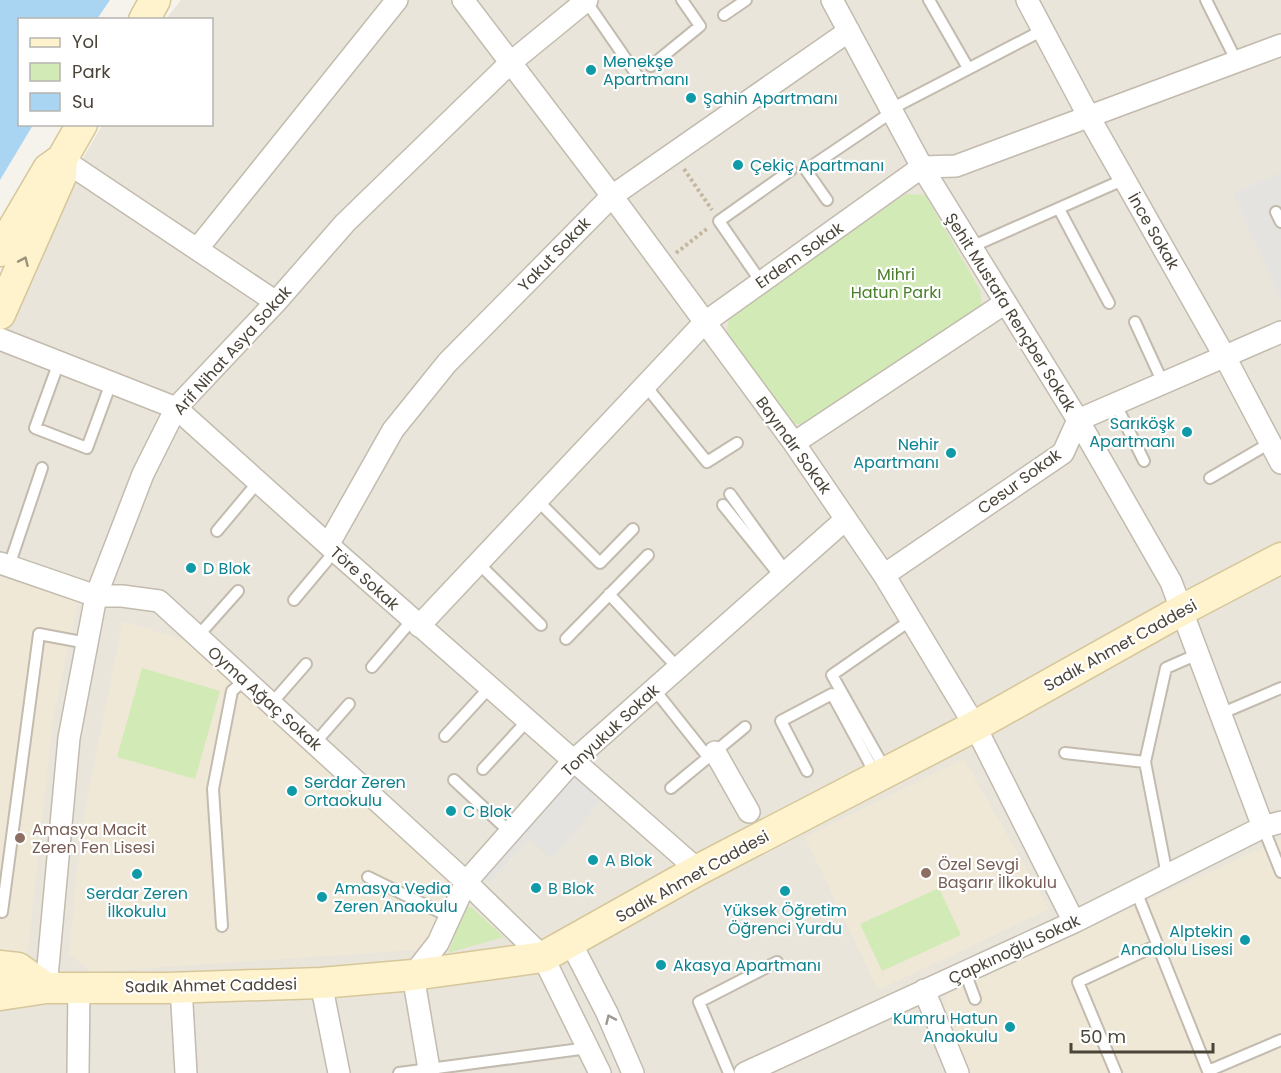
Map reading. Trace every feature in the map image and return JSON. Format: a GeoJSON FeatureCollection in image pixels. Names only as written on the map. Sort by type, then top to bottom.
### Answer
{"type":"FeatureCollection","features":[{"type":"Feature","properties":{"kind":"main road"},"geometry":{"type":"LineString","coordinates":[[145,18],[155,0]]}},
{"type":"Feature","properties":{"kind":"main road"},"geometry":{"type":"LineString","coordinates":[[0,251],[48,169],[62,159],[81,126]]}},
{"type":"Feature","properties":{"kind":"main road"},"geometry":{"type":"LineString","coordinates":[[0,314],[61,176],[62,159]]}},
{"type":"Feature","properties":{"kind":"main road","name":"Sadık Ahmet Caddesi"},"geometry":{"type":"LineString","coordinates":[[0,995],[46,988],[321,983],[414,975],[543,957],[698,870],[755,822],[882,774],[975,726],[1182,610],[1281,558]]}},
{"type":"Feature","properties":{"kind":"main road"},"geometry":{"type":"LineString","coordinates":[[0,966],[18,968],[46,988]]}},
{"type":"Feature","properties":{"kind":"street"},"geometry":{"type":"LineString","coordinates":[[198,248],[397,0]]}},
{"type":"Feature","properties":{"kind":"street","name":"Bayındır Sokak"},"geometry":{"type":"LineString","coordinates":[[463,0],[612,196],[794,443],[884,575],[975,726],[1074,922]]}},
{"type":"Feature","properties":{"kind":"street","name":"Şehit Mustafa Rençber Sokak"},"geometry":{"type":"LineString","coordinates":[[832,0],[922,167],[1078,420],[1171,582],[1220,714],[1272,824]]}},
{"type":"Feature","properties":{"kind":"street","name":"İnce Sokak"},"geometry":{"type":"LineString","coordinates":[[1027,0],[1089,117],[1225,357],[1281,463]]}},
{"type":"Feature","properties":{"kind":"street","name":"Arif Nihat Asya Sokak"},"geometry":{"type":"LineString","coordinates":[[46,988],[69,738],[96,596],[143,474],[176,408],[276,302],[345,223],[510,63],[586,1]]}},
{"type":"Feature","properties":{"kind":"street","name":"Yakut Sokak"},"geometry":{"type":"LineString","coordinates":[[332,548],[393,430],[420,396],[447,363],[612,196],[849,31]]}},
{"type":"Feature","properties":{"kind":"street"},"geometry":{"type":"LineString","coordinates":[[922,167],[956,166],[1281,45]]}},
{"type":"Feature","properties":{"kind":"street"},"geometry":{"type":"LineString","coordinates":[[62,159],[276,302]]}},
{"type":"Feature","properties":{"kind":"street","name":"Erdem Sokak"},"geometry":{"type":"LineString","coordinates":[[416,623],[478,563],[704,323],[922,167]]}},
{"type":"Feature","properties":{"kind":"street"},"geometry":{"type":"LineString","coordinates":[[794,443],[1005,303]]}},
{"type":"Feature","properties":{"kind":"street"},"geometry":{"type":"LineString","coordinates":[[1078,420],[1281,332]]}},
{"type":"Feature","properties":{"kind":"street","name":"Töre Sokak"},"geometry":{"type":"LineString","coordinates":[[0,339],[176,408],[489,688],[698,870]]}},
{"type":"Feature","properties":{"kind":"street","name":"Cesur Sokak"},"geometry":{"type":"LineString","coordinates":[[884,575],[1062,453],[1078,420]]}},
{"type":"Feature","properties":{"kind":"street","name":"Tonyukuk Sokak"},"geometry":{"type":"LineString","coordinates":[[414,975],[438,943],[466,882],[573,761],[846,519]]}},
{"type":"Feature","properties":{"kind":"street","name":"Oyma Ağaç Sokak"},"geometry":{"type":"LineString","coordinates":[[4,565],[96,596],[122,596],[159,601],[466,882],[543,957],[600,1073]]}},
{"type":"Feature","properties":{"kind":"street"},"geometry":{"type":"LineString","coordinates":[[712,754],[755,822]]}},
{"type":"Feature","properties":{"kind":"street","name":"Çapkınoğlu Sokak"},"geometry":{"type":"LineString","coordinates":[[745,1073],[1074,922],[1272,824]]}},
{"type":"Feature","properties":{"kind":"street"},"geometry":{"type":"LineString","coordinates":[[571,943],[607,1013],[633,1073]]}},
{"type":"Feature","properties":{"kind":"street"},"geometry":{"type":"LineString","coordinates":[[414,975],[429,1069]]}},
{"type":"Feature","properties":{"kind":"street"},"geometry":{"type":"LineString","coordinates":[[321,983],[339,1073]]}},
{"type":"Feature","properties":{"kind":"street"},"geometry":{"type":"LineString","coordinates":[[78,1073],[79,987]]}},
{"type":"Feature","properties":{"kind":"street"},"geometry":{"type":"LineString","coordinates":[[181,987],[186,1073]]}},
{"type":"Feature","properties":{"kind":"street"},"geometry":{"type":"LineString","coordinates":[[924,990],[958,1073]]}},
{"type":"Feature","properties":{"kind":"lane"},"geometry":{"type":"LineString","coordinates":[[651,66],[700,26],[682,0]]}},
{"type":"Feature","properties":{"kind":"lane"},"geometry":{"type":"LineString","coordinates":[[724,15],[746,0]]}},
{"type":"Feature","properties":{"kind":"lane"},"geometry":{"type":"LineString","coordinates":[[929,0],[968,68]]}},
{"type":"Feature","properties":{"kind":"lane"},"geometry":{"type":"LineString","coordinates":[[1206,0],[1237,62]]}},
{"type":"Feature","properties":{"kind":"lane"},"geometry":{"type":"LineString","coordinates":[[586,1],[639,78]]}},
{"type":"Feature","properties":{"kind":"lane"},"geometry":{"type":"LineString","coordinates":[[826,200],[806,170],[892,110],[1042,30]]}},
{"type":"Feature","properties":{"kind":"lane"},"geometry":{"type":"LineString","coordinates":[[761,282],[719,221],[791,170]]}},
{"type":"Feature","properties":{"kind":"lane"},"geometry":{"type":"LineString","coordinates":[[971,248],[1125,180]]}},
{"type":"Feature","properties":{"kind":"lane"},"geometry":{"type":"LineString","coordinates":[[1059,208],[1109,303]]}},
{"type":"Feature","properties":{"kind":"lane"},"geometry":{"type":"LineString","coordinates":[[1276,212],[1281,222]]}},
{"type":"Feature","properties":{"kind":"lane"},"geometry":{"type":"LineString","coordinates":[[1135,322],[1162,383]]}},
{"type":"Feature","properties":{"kind":"lane"},"geometry":{"type":"LineString","coordinates":[[59,362],[35,428],[87,448],[111,383]]}},
{"type":"Feature","properties":{"kind":"lane"},"geometry":{"type":"LineString","coordinates":[[645,385],[707,462],[737,443]]}},
{"type":"Feature","properties":{"kind":"lane"},"geometry":{"type":"LineString","coordinates":[[1115,403],[1144,461]]}},
{"type":"Feature","properties":{"kind":"lane"},"geometry":{"type":"LineString","coordinates":[[1210,478],[1270,443]]}},
{"type":"Feature","properties":{"kind":"lane"},"geometry":{"type":"LineString","coordinates":[[4,565],[42,468]]}},
{"type":"Feature","properties":{"kind":"lane"},"geometry":{"type":"LineString","coordinates":[[217,531],[258,482]]}},
{"type":"Feature","properties":{"kind":"lane"},"geometry":{"type":"LineString","coordinates":[[730,494],[784,574]]}},
{"type":"Feature","properties":{"kind":"lane"},"geometry":{"type":"LineString","coordinates":[[537,500],[600,563],[633,530]]}},
{"type":"Feature","properties":{"kind":"lane"},"geometry":{"type":"LineString","coordinates":[[723,505],[784,574]]}},
{"type":"Feature","properties":{"kind":"lane"},"geometry":{"type":"LineString","coordinates":[[294,600],[332,548]]}},
{"type":"Feature","properties":{"kind":"lane"},"geometry":{"type":"LineString","coordinates":[[566,639],[648,555]]}},
{"type":"Feature","properties":{"kind":"lane"},"geometry":{"type":"LineString","coordinates":[[478,563],[541,625]]}},
{"type":"Feature","properties":{"kind":"lane"},"geometry":{"type":"LineString","coordinates":[[198,636],[238,591]]}},
{"type":"Feature","properties":{"kind":"lane"},"geometry":{"type":"LineString","coordinates":[[609,594],[678,668]]}},
{"type":"Feature","properties":{"kind":"lane"},"geometry":{"type":"LineString","coordinates":[[882,774],[832,675],[911,620]]}},
{"type":"Feature","properties":{"kind":"lane"},"geometry":{"type":"LineString","coordinates":[[372,667],[416,623]]}},
{"type":"Feature","properties":{"kind":"lane"},"geometry":{"type":"LineString","coordinates":[[2,912],[39,634],[87,643]]}},
{"type":"Feature","properties":{"kind":"lane"},"geometry":{"type":"LineString","coordinates":[[1167,875],[1145,762],[1166,668],[1198,654]]}},
{"type":"Feature","properties":{"kind":"lane"},"geometry":{"type":"LineString","coordinates":[[272,704],[306,663]]}},
{"type":"Feature","properties":{"kind":"lane"},"geometry":{"type":"LineString","coordinates":[[222,926],[213,789],[232,691],[245,680]]}},
{"type":"Feature","properties":{"kind":"lane"},"geometry":{"type":"LineString","coordinates":[[445,736],[489,688]]}},
{"type":"Feature","properties":{"kind":"lane"},"geometry":{"type":"LineString","coordinates":[[1220,714],[1281,688]]}},
{"type":"Feature","properties":{"kind":"lane"},"geometry":{"type":"LineString","coordinates":[[654,689],[712,754]]}},
{"type":"Feature","properties":{"kind":"lane"},"geometry":{"type":"LineString","coordinates":[[807,771],[781,721],[831,694],[882,774]]}},
{"type":"Feature","properties":{"kind":"lane"},"geometry":{"type":"LineString","coordinates":[[315,743],[349,704]]}},
{"type":"Feature","properties":{"kind":"lane"},"geometry":{"type":"LineString","coordinates":[[483,769],[527,721]]}},
{"type":"Feature","properties":{"kind":"lane"},"geometry":{"type":"LineString","coordinates":[[671,788],[745,727]]}},
{"type":"Feature","properties":{"kind":"lane"},"geometry":{"type":"LineString","coordinates":[[1065,753],[1145,762]]}},
{"type":"Feature","properties":{"kind":"lane"},"geometry":{"type":"LineString","coordinates":[[454,780],[510,832]]}},
{"type":"Feature","properties":{"kind":"lane"},"geometry":{"type":"LineString","coordinates":[[1272,824],[1281,872]]}},
{"type":"Feature","properties":{"kind":"lane"},"geometry":{"type":"LineString","coordinates":[[368,877],[450,917]]}},
{"type":"Feature","properties":{"kind":"lane"},"geometry":{"type":"LineString","coordinates":[[1136,891],[1208,1071],[1281,1040]]}},
{"type":"Feature","properties":{"kind":"lane"},"geometry":{"type":"LineString","coordinates":[[1116,1073],[1078,982],[1157,945]]}},
{"type":"Feature","properties":{"kind":"lane"},"geometry":{"type":"LineString","coordinates":[[729,1073],[699,1002],[777,962]]}},
{"type":"Feature","properties":{"kind":"lane"},"geometry":{"type":"LineString","coordinates":[[964,972],[975,999]]}},
{"type":"Feature","properties":{"kind":"lane"},"geometry":{"type":"LineString","coordinates":[[399,1073],[588,1048]]}},
{"type":"Feature","properties":{"kind":"path"},"geometry":{"type":"LineString","coordinates":[[661,264],[719,221],[673,153]]}},
{"type":"Feature","properties":{"kind":"shaded area"},"geometry":{"type":"Polygon","coordinates":[[[181,0],[1281,0],[1281,1073],[0,1073],[0,337],[70,181],[101,126],[213,126],[213,18],[167,18],[181,0]]]}},
{"type":"Feature","properties":{"kind":"shaded area"},"geometry":{"type":"Polygon","coordinates":[[[1281,172],[1281,300],[1233,194],[1281,172]]]}},
{"type":"Feature","properties":{"kind":"shaded area","name":"Amasya Macit Zeren Fen Lisesi"},"geometry":{"type":"Polygon","coordinates":[[[0,575],[78,602],[53,718],[27,959],[0,957],[0,575]]]}},
{"type":"Feature","properties":{"kind":"shaded area"},"geometry":{"type":"Polygon","coordinates":[[[123,621],[203,646],[447,877],[429,949],[92,972],[69,954],[81,830],[123,621]]]}},
{"type":"Feature","properties":{"kind":"shaded area","name":"Özel Sevgi Başarır İlkokulu"},"geometry":{"type":"Polygon","coordinates":[[[964,759],[1049,909],[878,990],[805,837],[964,759]]]}},
{"type":"Feature","properties":{"kind":"shaded area"},"geometry":{"type":"Polygon","coordinates":[[[572,773],[601,801],[551,859],[528,839],[489,883],[480,875],[572,773]]]}},
{"type":"Feature","properties":{"kind":"shaded area"},"geometry":{"type":"Polygon","coordinates":[[[1281,839],[1281,1073],[969,1073],[944,1007],[947,994],[1281,839]]]}},
{"type":"Feature","properties":{"kind":"green space","name":"Mihri Hatun Parkı"},"geometry":{"type":"Polygon","coordinates":[[[906,194],[925,195],[980,290],[982,307],[808,424],[795,424],[726,333],[730,315],[906,194]]]}},
{"type":"Feature","properties":{"kind":"green space"},"geometry":{"type":"Polygon","coordinates":[[[142,668],[220,691],[195,779],[117,757],[142,668]]]}},
{"type":"Feature","properties":{"kind":"green space"},"geometry":{"type":"Polygon","coordinates":[[[939,888],[961,935],[882,971],[860,924],[939,888]]]}},
{"type":"Feature","properties":{"kind":"green space"},"geometry":{"type":"Polygon","coordinates":[[[466,907],[471,907],[504,937],[448,953],[466,907]]]}},
{"type":"Feature","properties":{"kind":"water"},"geometry":{"type":"Polygon","coordinates":[[[0,0],[110,0],[98,18],[18,18],[18,126],[32,126],[0,180],[0,0]]]}},
{"type":"Feature","properties":{"kind":"place","name":"Menekşe Apartmanı"},"geometry":{"type":"Point","coordinates":[591,70]}},
{"type":"Feature","properties":{"kind":"place","name":"Şahin Apartmanı"},"geometry":{"type":"Point","coordinates":[691,98]}},
{"type":"Feature","properties":{"kind":"place","name":"Çekiç Apartmanı"},"geometry":{"type":"Point","coordinates":[738,165]}},
{"type":"Feature","properties":{"kind":"place","name":"Sarıköşk Apartmanı"},"geometry":{"type":"Point","coordinates":[1187,432]}},
{"type":"Feature","properties":{"kind":"place","name":"Nehir Apartmanı"},"geometry":{"type":"Point","coordinates":[951,453]}},
{"type":"Feature","properties":{"kind":"place","name":"D Blok"},"geometry":{"type":"Point","coordinates":[191,568]}},
{"type":"Feature","properties":{"kind":"place","name":"Serdar Zeren Ortaokulu"},"geometry":{"type":"Point","coordinates":[292,791]}},
{"type":"Feature","properties":{"kind":"place","name":"C Blok"},"geometry":{"type":"Point","coordinates":[451,811]}},
{"type":"Feature","properties":{"kind":"place","name":"Amasya Macit Zeren Fen Lisesi"},"geometry":{"type":"Point","coordinates":[20,838]}},
{"type":"Feature","properties":{"kind":"place","name":"A Blok"},"geometry":{"type":"Point","coordinates":[593,860]}},
{"type":"Feature","properties":{"kind":"place","name":"Özel Sevgi Başarır İlkokulu"},"geometry":{"type":"Point","coordinates":[926,873]}},
{"type":"Feature","properties":{"kind":"place","name":"Serdar Zeren İlkokulu"},"geometry":{"type":"Point","coordinates":[137,874]}},
{"type":"Feature","properties":{"kind":"place","name":"B Blok"},"geometry":{"type":"Point","coordinates":[536,888]}},
{"type":"Feature","properties":{"kind":"place","name":"Yüksek Öğretim Öğrenci Yurdu"},"geometry":{"type":"Point","coordinates":[785,891]}},
{"type":"Feature","properties":{"kind":"place","name":"Amasya Vedia Zeren Anaokulu"},"geometry":{"type":"Point","coordinates":[322,897]}},
{"type":"Feature","properties":{"kind":"place","name":"Alptekin Anadolu Lisesi"},"geometry":{"type":"Point","coordinates":[1245,940]}},
{"type":"Feature","properties":{"kind":"place","name":"Akasya Apartmanı"},"geometry":{"type":"Point","coordinates":[661,965]}},
{"type":"Feature","properties":{"kind":"place","name":"Kumru Hatun Anaokulu"},"geometry":{"type":"Point","coordinates":[1010,1027]}}]}
